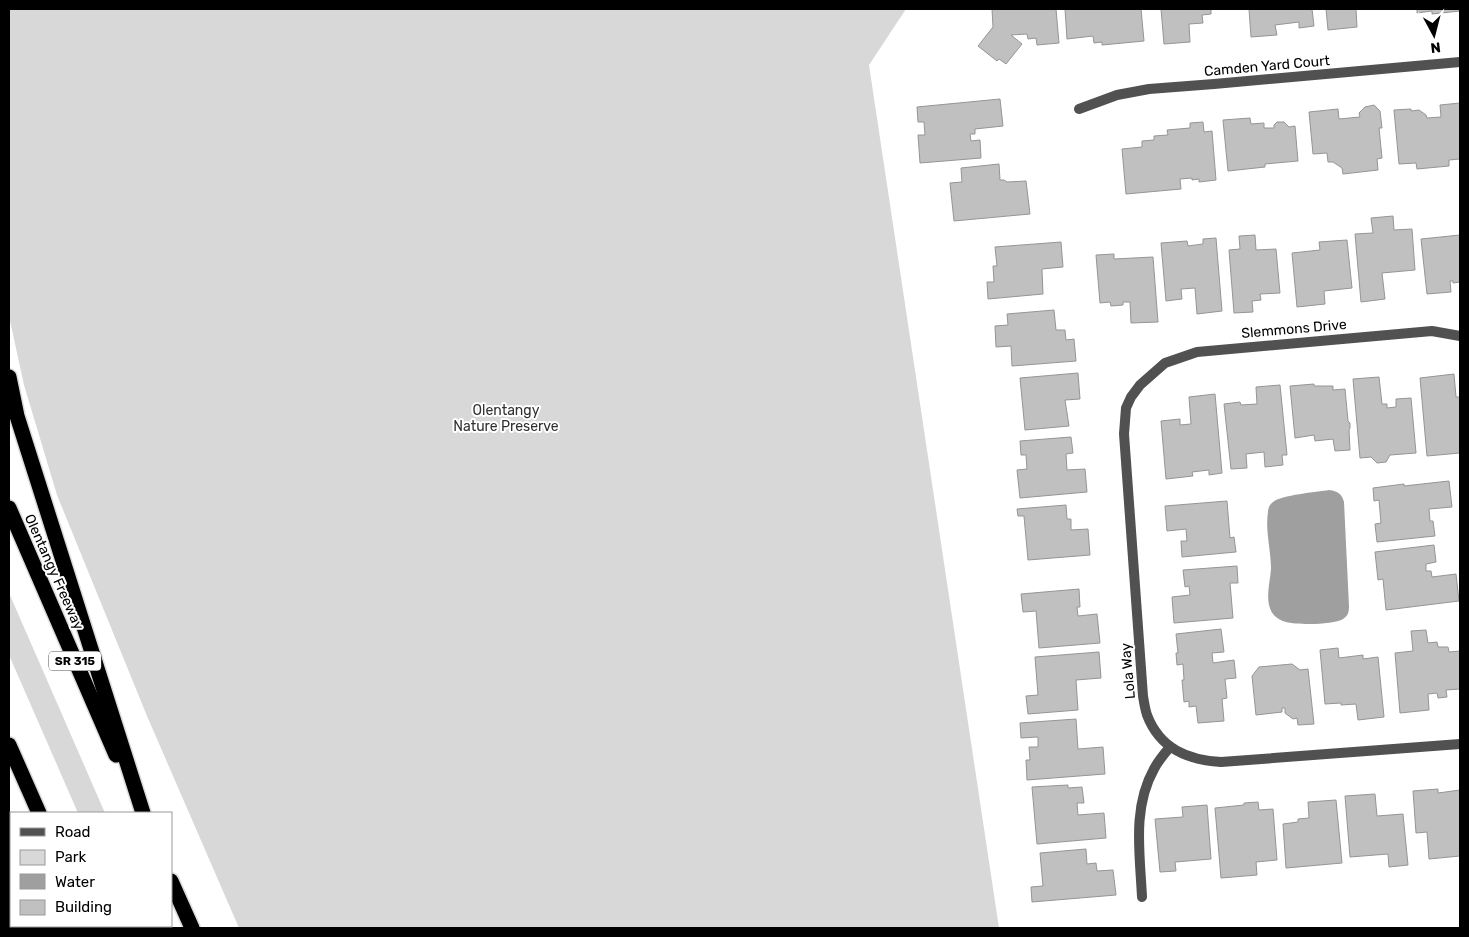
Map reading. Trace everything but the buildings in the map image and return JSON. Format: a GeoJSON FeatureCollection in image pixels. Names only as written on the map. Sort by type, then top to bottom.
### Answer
{"type":"FeatureCollection","features":[{"type":"Feature","properties":{"kind":"highway"},"geometry":{"type":"LineString","coordinates":[[9,377],[17,416],[142,812]]}},
{"type":"Feature","properties":{"kind":"highway","name":"Olentangy Freeway"},"geometry":{"type":"LineString","coordinates":[[9,508],[142,812]]}},
{"type":"Feature","properties":{"kind":"highway"},"geometry":{"type":"LineString","coordinates":[[9,745],[39,812]]}},
{"type":"Feature","properties":{"kind":"highway"},"geometry":{"type":"LineString","coordinates":[[172,883],[192,928]]}},
{"type":"Feature","properties":{"kind":"street","name":"Camden Yard Court"},"geometry":{"type":"LineString","coordinates":[[1079,109],[1117,95],[1149,89],[1460,62]]}},
{"type":"Feature","properties":{"kind":"street","name":"Slemmons Drive"},"geometry":{"type":"LineString","coordinates":[[1140,385],[1165,363],[1197,352],[1432,331],[1460,336]]}},
{"type":"Feature","properties":{"kind":"street","name":"Lola Way"},"geometry":{"type":"LineString","coordinates":[[1140,385],[1126,408],[1124,434],[1143,696],[1147,715],[1156,731],[1170,747],[1185,755],[1204,761],[1221,762],[1460,744]]}},
{"type":"Feature","properties":{"kind":"street"},"geometry":{"type":"LineString","coordinates":[[1142,897],[1138,832],[1140,806],[1154,769],[1170,747]]}},
{"type":"Feature","properties":{"kind":"green space","name":"Olentangy Nature Preserve"},"geometry":{"type":"Polygon","coordinates":[[[9,9],[906,9],[869,65],[999,928],[239,928],[147,716],[57,495],[24,385],[9,316],[9,9]]]}},
{"type":"Feature","properties":{"kind":"green space"},"geometry":{"type":"Polygon","coordinates":[[[9,593],[105,812],[78,812],[9,655],[9,593]]]}},
{"type":"Feature","properties":{"kind":"green space"},"geometry":{"type":"Polygon","coordinates":[[[9,836],[10,927],[51,928],[9,928],[9,836]]]}},
{"type":"Feature","properties":{"kind":"water"},"geometry":{"type":"Polygon","coordinates":[[[1329,490],[1339,493],[1344,502],[1348,614],[1338,621],[1324,623],[1284,622],[1274,615],[1269,604],[1268,592],[1271,562],[1267,519],[1269,508],[1273,502],[1283,497],[1329,490]]]}}]}
